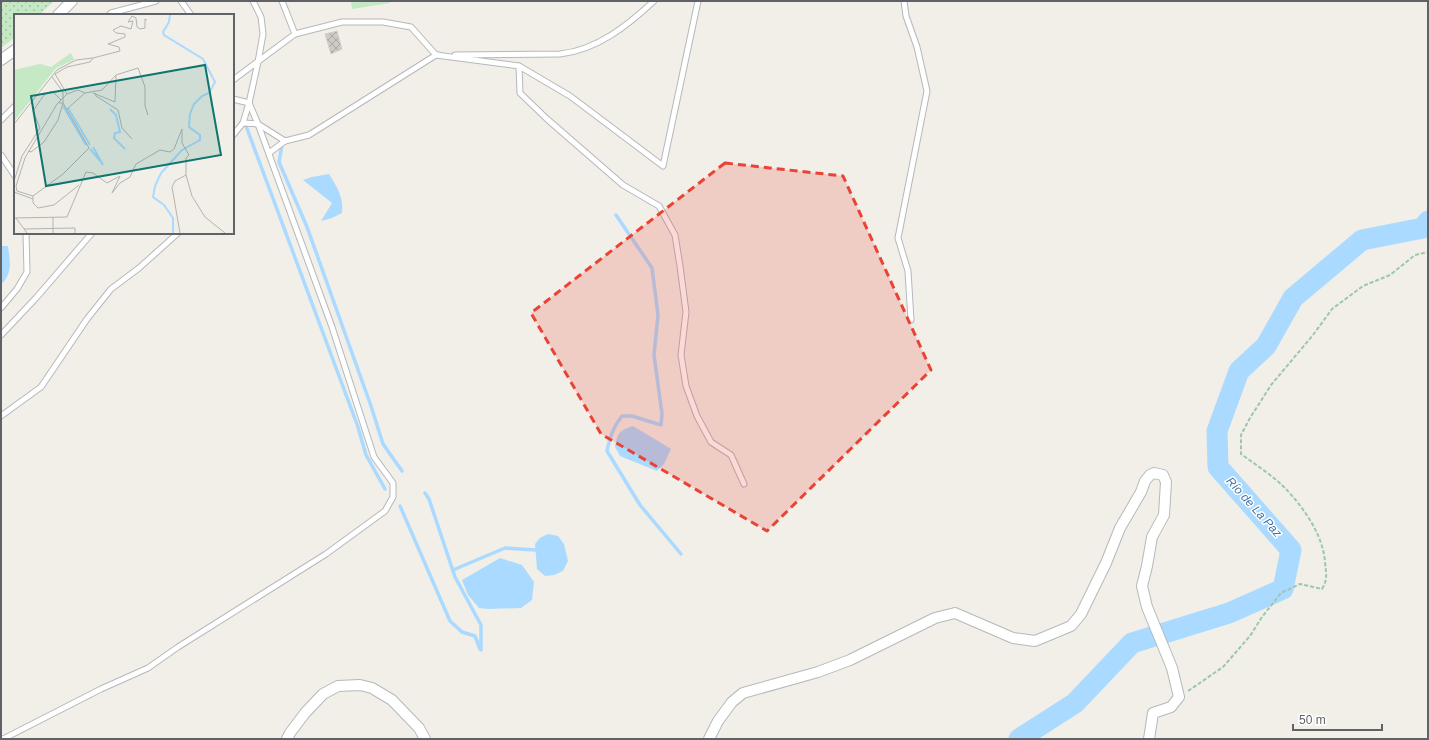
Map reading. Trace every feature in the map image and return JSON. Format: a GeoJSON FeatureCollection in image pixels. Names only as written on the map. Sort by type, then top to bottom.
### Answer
{"type":"FeatureCollection","features":[{"type":"Feature","properties":{"kind":"street"},"geometry":{"type":"LineString","coordinates":[[59,14],[72,1]]}},
{"type":"Feature","properties":{"kind":"street"},"geometry":{"type":"LineString","coordinates":[[1,60],[14,51]]}},
{"type":"Feature","properties":{"kind":"street"},"geometry":{"type":"LineString","coordinates":[[709,739],[718,721],[732,702],[743,692],[818,672],[850,660],[935,618],[955,614],[1012,638],[1035,641],[1071,626],[1081,614],[1106,564],[1120,528],[1141,492],[1145,481],[1150,475],[1159,473],[1163,475],[1166,482],[1164,515],[1152,537],[1142,586],[1147,607],[1172,668],[1179,697],[1171,707],[1153,713],[1149,739]]}},
{"type":"Feature","properties":{"kind":"street"},"geometry":{"type":"LineString","coordinates":[[287,739],[305,713],[323,694],[338,686],[360,685],[372,688],[392,700],[419,728],[425,739]]}},
{"type":"Feature","properties":{"kind":"lane"},"geometry":{"type":"LineString","coordinates":[[110,14],[156,1]]}},
{"type":"Feature","properties":{"kind":"lane"},"geometry":{"type":"LineString","coordinates":[[181,1],[191,14]]}},
{"type":"Feature","properties":{"kind":"lane"},"geometry":{"type":"LineString","coordinates":[[234,134],[243,122],[249,103],[263,34],[261,17],[253,1]]}},
{"type":"Feature","properties":{"kind":"lane"},"geometry":{"type":"LineString","coordinates":[[282,1],[295,34]]}},
{"type":"Feature","properties":{"kind":"lane"},"geometry":{"type":"LineString","coordinates":[[269,153],[285,141],[309,135],[436,56],[574,53],[601,42],[624,27],[654,1]]}},
{"type":"Feature","properties":{"kind":"lane"},"geometry":{"type":"LineString","coordinates":[[235,79],[295,34],[342,22],[383,22],[411,26],[436,56],[519,66],[570,96],[663,166],[698,1]]}},
{"type":"Feature","properties":{"kind":"lane"},"geometry":{"type":"LineString","coordinates":[[904,1],[906,16],[917,47],[927,91],[898,238],[908,271],[911,320]]}},
{"type":"Feature","properties":{"kind":"lane"},"geometry":{"type":"LineString","coordinates":[[519,66],[520,93],[547,119],[623,185],[659,206],[675,235],[686,312],[681,355],[686,386],[697,416],[711,442],[731,455],[744,484]]}},
{"type":"Feature","properties":{"kind":"lane"},"geometry":{"type":"LineString","coordinates":[[234,99],[249,103]]}},
{"type":"Feature","properties":{"kind":"lane"},"geometry":{"type":"LineString","coordinates":[[3,739],[101,689],[148,668],[178,647],[326,554],[385,511],[393,497],[394,483],[374,457],[332,327],[269,153],[249,103]]}},
{"type":"Feature","properties":{"kind":"lane"},"geometry":{"type":"LineString","coordinates":[[1,120],[14,107]]}},
{"type":"Feature","properties":{"kind":"lane"},"geometry":{"type":"LineString","coordinates":[[243,122],[258,124],[285,141]]}},
{"type":"Feature","properties":{"kind":"lane"},"geometry":{"type":"LineString","coordinates":[[1,155],[14,174]]}},
{"type":"Feature","properties":{"kind":"lane"},"geometry":{"type":"LineString","coordinates":[[1,308],[17,289],[27,272],[26,234]]}},
{"type":"Feature","properties":{"kind":"lane"},"geometry":{"type":"LineString","coordinates":[[1,335],[36,298],[91,234]]}},
{"type":"Feature","properties":{"kind":"lane"},"geometry":{"type":"LineString","coordinates":[[1,416],[41,388],[87,319],[111,289],[139,268],[177,234]]}},
{"type":"Feature","properties":{"kind":"path"},"geometry":{"type":"LineString","coordinates":[[1179,697],[1223,667],[1250,636],[1262,617],[1282,593],[1300,584],[1322,589],[1327,581],[1324,553],[1313,524],[1285,488],[1271,475],[1241,454],[1240,435],[1271,385],[1313,335],[1332,309],[1363,286],[1390,275],[1415,255],[1428,252]]}},
{"type":"Feature","properties":{"kind":"highlighted area"},"geometry":{"type":"Polygon","coordinates":[[[725,163],[843,176],[931,370],[767,531],[601,434],[531,313],[725,163]]]}},
{"type":"Feature","properties":{"kind":"green space"},"geometry":{"type":"Polygon","coordinates":[[[1,1],[54,1],[40,14],[14,14],[14,38],[1,48],[1,1]]]}},
{"type":"Feature","properties":{"kind":"green space"},"geometry":{"type":"Polygon","coordinates":[[[351,1],[389,1],[390,3],[352,9],[351,1]]]}},
{"type":"Feature","properties":{"kind":"water"},"geometry":{"type":"Polygon","coordinates":[[[329,174],[341,197],[342,213],[321,221],[332,203],[303,180],[329,174]]]}},
{"type":"Feature","properties":{"kind":"water"},"geometry":{"type":"Polygon","coordinates":[[[1,246],[8,246],[10,267],[5,280],[1,285],[1,246]]]}},
{"type":"Feature","properties":{"kind":"water"},"geometry":{"type":"Polygon","coordinates":[[[633,426],[671,449],[664,464],[657,471],[620,456],[615,447],[618,435],[625,429],[633,426]]]}},
{"type":"Feature","properties":{"kind":"water"},"geometry":{"type":"Polygon","coordinates":[[[548,534],[558,536],[564,544],[568,561],[563,571],[554,575],[545,576],[537,569],[535,544],[540,538],[548,534]]]}},
{"type":"Feature","properties":{"kind":"water"},"geometry":{"type":"Polygon","coordinates":[[[500,558],[522,565],[534,582],[532,600],[521,608],[479,608],[468,595],[462,580],[500,558]]]}},
{"type":"Feature","properties":{"kind":"building"},"geometry":{"type":"Polygon","coordinates":[[[337,31],[342,49],[331,54],[325,34],[337,31]]]}},
{"type":"Feature","properties":{"kind":"waterway"},"geometry":{"type":"LineString","coordinates":[[246,126],[358,427],[366,455],[385,489]]}},
{"type":"Feature","properties":{"kind":"waterway"},"geometry":{"type":"LineString","coordinates":[[282,145],[279,162],[307,227],[371,406],[383,444],[402,471]]}},
{"type":"Feature","properties":{"kind":"waterway"},"geometry":{"type":"LineString","coordinates":[[616,215],[652,268],[658,315],[654,355],[662,414],[661,425],[632,416],[622,416],[612,432],[607,451],[640,505],[681,554]]}},
{"type":"Feature","properties":{"kind":"waterway","name":"Río de La Paz"},"geometry":{"type":"LineString","coordinates":[[1019,739],[1075,703],[1132,643],[1229,613],[1283,589],[1291,550],[1218,467],[1217,431],[1239,371],[1266,346],[1293,298],[1362,240],[1423,228],[1428,221]]}},
{"type":"Feature","properties":{"kind":"waterway"},"geometry":{"type":"LineString","coordinates":[[425,493],[429,499],[455,577],[481,625],[481,650]]}},
{"type":"Feature","properties":{"kind":"waterway"},"geometry":{"type":"LineString","coordinates":[[400,506],[450,621],[462,632],[475,636],[480,649]]}},
{"type":"Feature","properties":{"kind":"waterway"},"geometry":{"type":"LineString","coordinates":[[453,570],[505,548],[536,550]]}}]}
